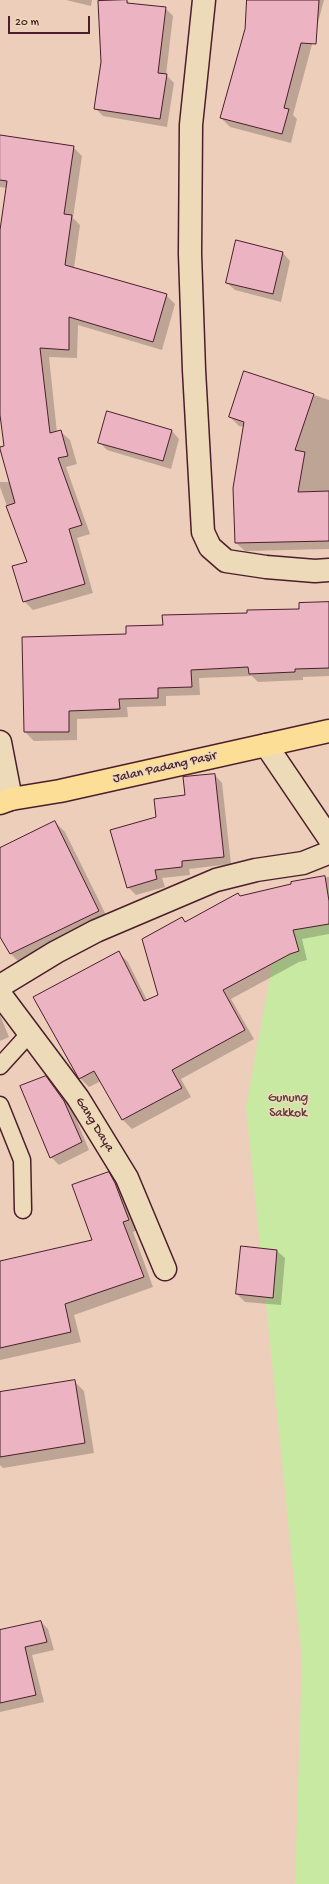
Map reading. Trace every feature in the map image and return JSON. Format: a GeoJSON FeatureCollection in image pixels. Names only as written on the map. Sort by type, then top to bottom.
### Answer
{"type":"FeatureCollection","features":[{"type":"Feature","properties":{"kind":"highway","name":"Jalan Padang Pasir"},"geometry":{"type":"LineString","coordinates":[[5,801],[60,791],[329,731]]}},
{"type":"Feature","properties":{"kind":"street"},"geometry":{"type":"LineString","coordinates":[[204,0],[191,125],[190,254],[194,370],[203,532],[210,547],[226,561],[294,569],[329,570]]}},
{"type":"Feature","properties":{"kind":"street"},"geometry":{"type":"LineString","coordinates":[[0,742],[5,801]]}},
{"type":"Feature","properties":{"kind":"street"},"geometry":{"type":"LineString","coordinates":[[266,745],[329,838]]}},
{"type":"Feature","properties":{"kind":"street"},"geometry":{"type":"LineString","coordinates":[[0,986],[62,948],[96,931],[216,880],[256,870],[303,863],[328,853],[329,850]]}},
{"type":"Feature","properties":{"kind":"street","name":"Gang Daya"},"geometry":{"type":"LineString","coordinates":[[0,994],[78,1098],[127,1178],[166,1269]]}},
{"type":"Feature","properties":{"kind":"lane"},"geometry":{"type":"LineString","coordinates":[[0,1066],[30,1033]]}},
{"type":"Feature","properties":{"kind":"lane"},"geometry":{"type":"LineString","coordinates":[[0,1105],[22,1160],[23,1210]]}},
{"type":"Feature","properties":{"kind":"green space","name":"Gunung Sakkok"},"geometry":{"type":"Polygon","coordinates":[[[329,888],[329,1884],[295,1884],[302,1659],[246,1107],[278,933],[329,888]]]}},
{"type":"Feature","properties":{"kind":"building"},"geometry":{"type":"Polygon","coordinates":[[[127,0],[127,3],[166,7],[158,73],[167,74],[160,119],[94,109],[101,62],[98,1],[127,0]]]}},
{"type":"Feature","properties":{"kind":"building"},"geometry":{"type":"Polygon","coordinates":[[[247,0],[319,0],[316,44],[301,43],[284,108],[289,109],[282,134],[220,118],[245,29],[247,0]]]}},
{"type":"Feature","properties":{"kind":"building"},"geometry":{"type":"Polygon","coordinates":[[[0,135],[74,146],[64,214],[72,215],[65,265],[167,294],[153,342],[69,317],[69,350],[40,348],[50,433],[61,430],[68,456],[58,458],[82,525],[69,529],[85,584],[23,602],[12,566],[27,562],[6,506],[15,503],[0,449],[0,447],[4,446],[0,415],[0,230],[7,181],[0,180],[0,135]]]}},
{"type":"Feature","properties":{"kind":"building"},"geometry":{"type":"Polygon","coordinates":[[[236,240],[283,252],[273,294],[226,283],[236,240]]]}},
{"type":"Feature","properties":{"kind":"building"},"geometry":{"type":"Polygon","coordinates":[[[244,371],[314,394],[295,450],[305,452],[298,492],[329,491],[329,541],[235,543],[233,488],[244,422],[229,417],[244,371]]]}},
{"type":"Feature","properties":{"kind":"building"},"geometry":{"type":"Polygon","coordinates":[[[107,411],[172,430],[163,461],[98,443],[107,411]]]}},
{"type":"Feature","properties":{"kind":"building"},"geometry":{"type":"Polygon","coordinates":[[[329,602],[329,668],[295,669],[295,672],[249,674],[248,667],[191,670],[192,687],[158,688],[158,698],[119,699],[120,709],[69,711],[69,732],[24,732],[22,637],[126,634],[126,626],[163,625],[162,615],[247,613],[247,610],[299,609],[299,603],[329,602]]]}},
{"type":"Feature","properties":{"kind":"building"},"geometry":{"type":"Polygon","coordinates":[[[215,774],[224,857],[182,861],[182,867],[155,870],[157,879],[127,888],[110,830],[156,817],[154,799],[185,795],[183,777],[215,774]]]}},
{"type":"Feature","properties":{"kind":"building"},"geometry":{"type":"Polygon","coordinates":[[[55,821],[99,911],[10,954],[0,937],[0,848],[55,821]]]}},
{"type":"Feature","properties":{"kind":"building"},"geometry":{"type":"Polygon","coordinates":[[[325,876],[329,901],[329,924],[293,930],[299,951],[290,954],[223,990],[245,1030],[172,1070],[182,1088],[122,1120],[94,1071],[79,1079],[33,997],[119,951],[144,1001],[158,995],[142,939],[182,917],[185,922],[238,893],[240,896],[291,884],[291,882],[325,876]]]}},
{"type":"Feature","properties":{"kind":"building"},"geometry":{"type":"Polygon","coordinates":[[[46,1076],[64,1101],[82,1142],[50,1158],[20,1086],[46,1076]]]}},
{"type":"Feature","properties":{"kind":"building"},"geometry":{"type":"Polygon","coordinates":[[[109,1172],[115,1183],[129,1220],[123,1222],[144,1277],[65,1304],[71,1332],[0,1348],[0,1261],[92,1240],[72,1185],[109,1172]]]}},
{"type":"Feature","properties":{"kind":"building"},"geometry":{"type":"Polygon","coordinates":[[[241,1246],[277,1250],[273,1298],[236,1294],[241,1246]]]}},
{"type":"Feature","properties":{"kind":"building"},"geometry":{"type":"Polygon","coordinates":[[[75,1380],[85,1443],[0,1457],[0,1392],[75,1380]]]}},
{"type":"Feature","properties":{"kind":"building"},"geometry":{"type":"Polygon","coordinates":[[[41,1621],[47,1642],[25,1647],[36,1695],[0,1703],[0,1630],[41,1621]]]}}]}
